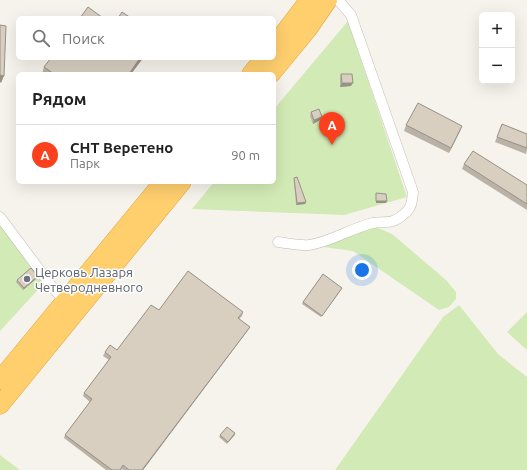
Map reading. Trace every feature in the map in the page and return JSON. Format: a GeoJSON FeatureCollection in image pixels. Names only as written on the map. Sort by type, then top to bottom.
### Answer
{"type":"FeatureCollection","features":[{"type":"Feature","properties":{"kind":"highway"},"geometry":{"type":"LineString","coordinates":[[276,43],[309,0]]}},
{"type":"Feature","properties":{"kind":"highway"},"geometry":{"type":"LineString","coordinates":[[273,72],[308,29],[328,0]]}},
{"type":"Feature","properties":{"kind":"highway"},"geometry":{"type":"LineString","coordinates":[[253,72],[262,60]]}},
{"type":"Feature","properties":{"kind":"highway"},"geometry":{"type":"LineString","coordinates":[[0,380],[161,184]]}},
{"type":"Feature","properties":{"kind":"highway"},"geometry":{"type":"LineString","coordinates":[[0,405],[180,184]]}},
{"type":"Feature","properties":{"kind":"street"},"geometry":{"type":"LineString","coordinates":[[278,242],[307,245],[320,243],[363,226],[374,223],[390,223],[405,214],[412,205],[413,192],[351,15],[338,0]]}},
{"type":"Feature","properties":{"kind":"street"},"geometry":{"type":"LineString","coordinates":[[0,217],[53,288],[65,301]]}},
{"type":"Feature","properties":{"kind":"green space"},"geometry":{"type":"Polygon","coordinates":[[[348,21],[407,197],[344,215],[192,209],[212,184],[276,184],[276,107],[348,21]]]}},
{"type":"Feature","properties":{"kind":"green space"},"geometry":{"type":"Polygon","coordinates":[[[0,223],[46,281],[0,331],[0,223]]]}},
{"type":"Feature","properties":{"kind":"green space"},"geometry":{"type":"Polygon","coordinates":[[[369,228],[378,228],[392,234],[446,280],[456,292],[456,299],[449,307],[439,310],[353,251],[316,246],[369,228]]]}},
{"type":"Feature","properties":{"kind":"green space"},"geometry":{"type":"Polygon","coordinates":[[[459,305],[498,354],[527,377],[527,470],[335,470],[443,317],[459,305]]]}},
{"type":"Feature","properties":{"kind":"green space"},"geometry":{"type":"Polygon","coordinates":[[[527,312],[527,350],[507,332],[527,312]]]}},
{"type":"Feature","properties":{"kind":"green space"},"geometry":{"type":"Polygon","coordinates":[[[0,455],[20,470],[0,470],[0,455]]]}},
{"type":"Feature","properties":{"kind":"building"},"geometry":{"type":"Polygon","coordinates":[[[88,7],[100,16],[81,16],[88,7]]]}},
{"type":"Feature","properties":{"kind":"building"},"geometry":{"type":"Polygon","coordinates":[[[122,12],[128,16],[119,16],[122,12]]]}},
{"type":"Feature","properties":{"kind":"building"},"geometry":{"type":"Polygon","coordinates":[[[0,25],[6,26],[4,76],[0,75],[0,25]]]}},
{"type":"Feature","properties":{"kind":"building"},"geometry":{"type":"Polygon","coordinates":[[[49,60],[139,60],[130,72],[51,72],[44,67],[49,60]]]}},
{"type":"Feature","properties":{"kind":"building"},"geometry":{"type":"Polygon","coordinates":[[[341,74],[352,74],[353,83],[342,83],[341,74]]]}},
{"type":"Feature","properties":{"kind":"building"},"geometry":{"type":"Polygon","coordinates":[[[418,103],[462,126],[451,148],[406,125],[418,103]]]}},
{"type":"Feature","properties":{"kind":"building"},"geometry":{"type":"Polygon","coordinates":[[[319,109],[322,117],[314,120],[311,112],[319,109]]]}},
{"type":"Feature","properties":{"kind":"building"},"geometry":{"type":"Polygon","coordinates":[[[502,124],[527,134],[527,148],[497,137],[502,124]]]}},
{"type":"Feature","properties":{"kind":"building"},"geometry":{"type":"Polygon","coordinates":[[[473,151],[527,185],[527,204],[464,164],[473,151]]]}},
{"type":"Feature","properties":{"kind":"building"},"geometry":{"type":"Polygon","coordinates":[[[297,177],[306,202],[297,203],[294,178],[297,177]]]}},
{"type":"Feature","properties":{"kind":"building"},"geometry":{"type":"Polygon","coordinates":[[[376,193],[386,194],[387,201],[376,201],[376,193]]]}},
{"type":"Feature","properties":{"kind":"building","name":"Церковь Лазаря Четверодневного"},"geometry":{"type":"Polygon","coordinates":[[[31,268],[38,276],[24,288],[17,280],[31,268]]]}},
{"type":"Feature","properties":{"kind":"building"},"geometry":{"type":"Polygon","coordinates":[[[188,271],[243,312],[238,318],[250,327],[142,470],[129,470],[123,465],[120,470],[112,470],[65,435],[92,399],[84,393],[111,357],[105,352],[110,345],[117,350],[151,305],[159,310],[188,271]]]}},
{"type":"Feature","properties":{"kind":"building"},"geometry":{"type":"Polygon","coordinates":[[[323,274],[342,288],[322,316],[303,302],[323,274]]]}},
{"type":"Feature","properties":{"kind":"building"},"geometry":{"type":"Polygon","coordinates":[[[227,427],[235,433],[228,442],[220,435],[227,427]]]}},
{"type":"Feature","properties":{"kind":"place","name":"СНТ Веретено"},"geometry":{"type":"Point","coordinates":[332,145]}},
{"type":"Feature","properties":{"kind":"place","name":"Церковь Лазаря Четверодневного"},"geometry":{"type":"Point","coordinates":[27,279]}}]}
